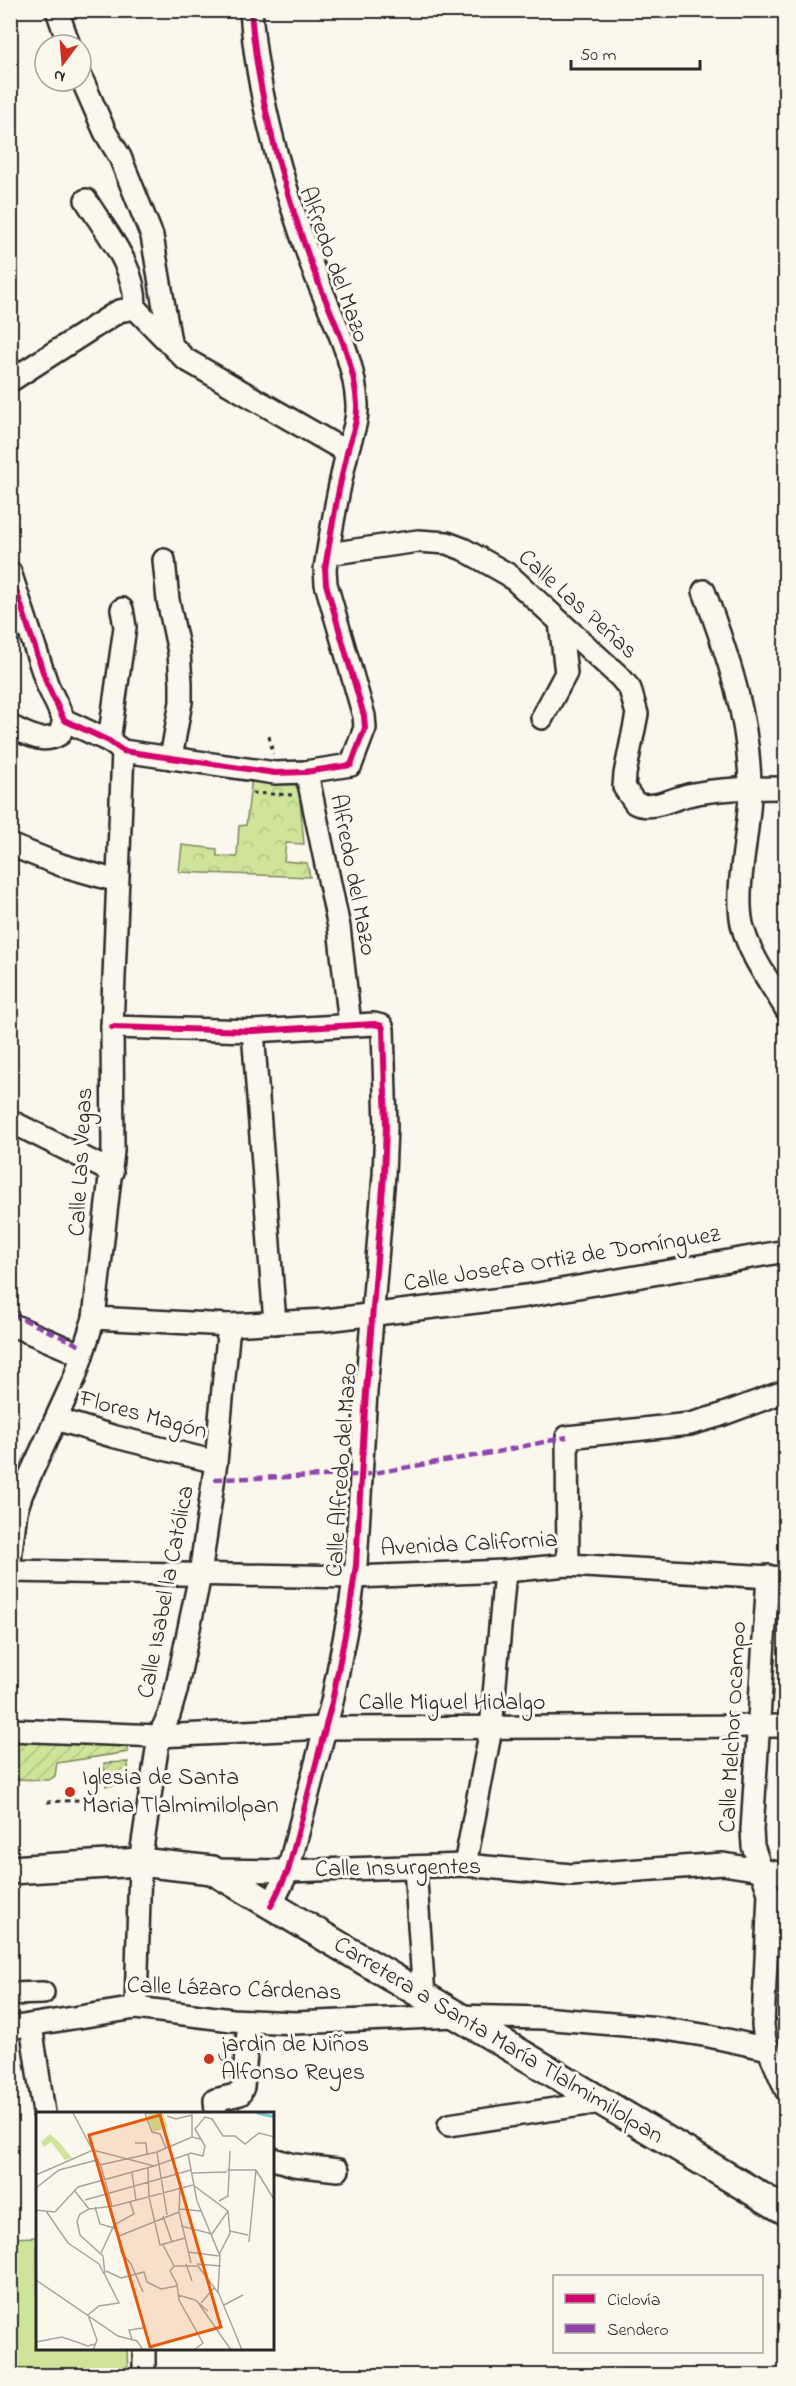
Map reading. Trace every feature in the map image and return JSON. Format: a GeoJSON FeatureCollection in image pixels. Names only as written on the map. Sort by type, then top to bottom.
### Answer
{"type":"FeatureCollection","features":[{"type":"Feature","properties":{"kind":"main road","name":"Calle Insurgentes"},"geometry":{"type":"LineString","coordinates":[[10,1870],[140,1862],[212,1870]]}},
{"type":"Feature","properties":{"kind":"main road","name":"Carretera a Santa María Tlalmimilolpan"},"geometry":{"type":"LineString","coordinates":[[212,1870],[786,2211]]}},
{"type":"Feature","properties":{"kind":"street"},"geometry":{"type":"LineString","coordinates":[[57,10],[65,33]]}},
{"type":"Feature","properties":{"kind":"street","name":"Alfredo del Mazo"},"geometry":{"type":"LineString","coordinates":[[251,10],[259,72],[280,168],[313,268],[350,364],[356,401],[357,421],[347,452],[328,554],[326,584],[364,716],[365,728],[351,765],[304,772],[339,927],[350,1025]]}},
{"type":"Feature","properties":{"kind":"street"},"geometry":{"type":"LineString","coordinates":[[88,93],[105,132],[120,157],[152,236],[170,342]]}},
{"type":"Feature","properties":{"kind":"street"},"geometry":{"type":"LineString","coordinates":[[86,200],[124,258],[135,286],[135,308],[185,359],[347,452]]}},
{"type":"Feature","properties":{"kind":"street"},"geometry":{"type":"LineString","coordinates":[[10,381],[119,311],[135,308]]}},
{"type":"Feature","properties":{"kind":"street","name":"Calle Las Peñas"},"geometry":{"type":"LineString","coordinates":[[328,554],[418,542],[447,543],[501,570],[630,688],[638,714],[624,787],[635,803],[647,807],[705,792],[786,788]]}},
{"type":"Feature","properties":{"kind":"street"},"geometry":{"type":"LineString","coordinates":[[164,560],[168,600],[179,652],[182,683],[171,758]]}},
{"type":"Feature","properties":{"kind":"street"},"geometry":{"type":"LineString","coordinates":[[10,572],[47,684],[63,720],[60,734],[53,739],[44,740],[32,737],[10,726]]}},
{"type":"Feature","properties":{"kind":"street"},"geometry":{"type":"LineString","coordinates":[[704,591],[732,668],[741,704],[750,788],[741,894],[742,922],[754,956],[786,1009]]}},
{"type":"Feature","properties":{"kind":"street","name":"Calle Las Vegas"},"geometry":{"type":"LineString","coordinates":[[10,1560],[16,1511],[22,1493],[75,1377],[94,1318],[112,1172],[112,1027],[117,881],[116,746],[125,627],[122,609]]}},
{"type":"Feature","properties":{"kind":"street"},"geometry":{"type":"LineString","coordinates":[[542,718],[566,673],[560,622]]}},
{"type":"Feature","properties":{"kind":"street"},"geometry":{"type":"LineString","coordinates":[[63,720],[116,746],[171,758],[274,773],[304,772]]}},
{"type":"Feature","properties":{"kind":"street"},"geometry":{"type":"LineString","coordinates":[[10,845],[61,865],[117,881]]}},
{"type":"Feature","properties":{"kind":"street"},"geometry":{"type":"LineString","coordinates":[[112,1027],[253,1031],[350,1025]]}},
{"type":"Feature","properties":{"kind":"street","name":"Calle Alfredo del Mazo"},"geometry":{"type":"LineString","coordinates":[[271,1906],[288,1871],[332,1702],[355,1577],[386,1126],[384,1032],[381,1026],[350,1025]]}},
{"type":"Feature","properties":{"kind":"street"},"geometry":{"type":"LineString","coordinates":[[253,1031],[275,1323]]}},
{"type":"Feature","properties":{"kind":"street"},"geometry":{"type":"LineString","coordinates":[[10,1122],[112,1172]]}},
{"type":"Feature","properties":{"kind":"street","name":"Calle Josefa Ortiz de Domínguez"},"geometry":{"type":"LineString","coordinates":[[94,1318],[230,1325],[326,1320],[525,1296],[786,1251]]}},
{"type":"Feature","properties":{"kind":"street"},"geometry":{"type":"LineString","coordinates":[[10,1324],[82,1355]]}},
{"type":"Feature","properties":{"kind":"street","name":"Calle Isabel la Católica"},"geometry":{"type":"LineString","coordinates":[[136,2008],[140,1862],[159,1737],[176,1691],[200,1575],[216,1462],[230,1325]]}},
{"type":"Feature","properties":{"kind":"street"},"geometry":{"type":"LineString","coordinates":[[568,1565],[567,1437],[690,1424],[718,1416],[786,1390]]}},
{"type":"Feature","properties":{"kind":"street","name":"Flores Magón"},"geometry":{"type":"LineString","coordinates":[[56,1419],[112,1436],[216,1462]]}},
{"type":"Feature","properties":{"kind":"street","name":"Avenida California"},"geometry":{"type":"LineString","coordinates":[[10,1571],[355,1577],[505,1571],[568,1565],[777,1577]]}},
{"type":"Feature","properties":{"kind":"street"},"geometry":{"type":"LineString","coordinates":[[465,1865],[491,1729],[505,1571]]}},
{"type":"Feature","properties":{"kind":"street","name":"Calle Melchor Ocampo"},"geometry":{"type":"LineString","coordinates":[[777,1577],[759,1725],[752,1830],[753,1846],[770,1893],[763,2025],[769,2049],[785,2085]]}},
{"type":"Feature","properties":{"kind":"street","name":"Calle Miguel Hidalgo"},"geometry":{"type":"LineString","coordinates":[[10,1730],[159,1737],[324,1728],[786,1726]]}},
{"type":"Feature","properties":{"kind":"street","name":"Calle Insurgentes"},"geometry":{"type":"LineString","coordinates":[[212,1870],[288,1871],[465,1865],[571,1875],[723,1864],[786,1874]]}},
{"type":"Feature","properties":{"kind":"street"},"geometry":{"type":"LineString","coordinates":[[415,1868],[424,1996]]}},
{"type":"Feature","properties":{"kind":"street"},"geometry":{"type":"LineString","coordinates":[[10,1994],[44,1993]]}},
{"type":"Feature","properties":{"kind":"street","name":"Calle Lázaro Cárdenas"},"geometry":{"type":"LineString","coordinates":[[21,2027],[136,2008],[249,2021],[295,2023],[456,2016],[594,2021],[699,2034],[769,2049]]}},
{"type":"Feature","properties":{"kind":"street"},"geometry":{"type":"LineString","coordinates":[[216,2112],[215,2100],[240,2094],[243,2087],[249,2021]]}},
{"type":"Feature","properties":{"kind":"street"},"geometry":{"type":"LineString","coordinates":[[21,2027],[44,2112]]}},
{"type":"Feature","properties":{"kind":"street"},"geometry":{"type":"LineString","coordinates":[[449,2125],[601,2102]]}},
{"type":"Feature","properties":{"kind":"street"},"geometry":{"type":"LineString","coordinates":[[274,2159],[294,2165],[338,2170]]}},
{"type":"Feature","properties":{"kind":"street"},"geometry":{"type":"LineString","coordinates":[[144,2350],[144,2376]]}},
{"type":"Feature","properties":{"kind":"path"},"geometry":{"type":"LineString","coordinates":[[252,794],[311,795]]}},
{"type":"Feature","properties":{"kind":"path"},"geometry":{"type":"LineString","coordinates":[[47,1802],[149,1800]]}},
{"type":"Feature","properties":{"kind":"green space"},"geometry":{"type":"Polygon","coordinates":[[[252,777],[293,781],[299,791],[304,844],[286,843],[284,861],[307,863],[310,877],[179,872],[182,845],[217,849],[217,856],[237,857],[239,826],[246,825],[252,777]]]}},
{"type":"Feature","properties":{"kind":"green space"},"geometry":{"type":"Polygon","coordinates":[[[10,1737],[127,1744],[128,1752],[57,1763],[55,1776],[49,1780],[11,1779],[10,1737]]]}},
{"type":"Feature","properties":{"kind":"green space"},"geometry":{"type":"Polygon","coordinates":[[[128,1762],[129,1784],[106,1786],[104,1763],[128,1762]]]}},
{"type":"Feature","properties":{"kind":"green space"},"geometry":{"type":"Polygon","coordinates":[[[36,2237],[36,2350],[127,2350],[128,2375],[11,2375],[11,2238],[36,2237]]]}},
{"type":"Feature","properties":{"kind":"marked path"},"geometry":{"type":"LineString","coordinates":[[10,1313],[83,1347]]}},
{"type":"Feature","properties":{"kind":"marked path"},"geometry":{"type":"LineString","coordinates":[[214,1479],[362,1475],[497,1452],[567,1437]]}},
{"type":"Feature","properties":{"kind":"cycle path"},"geometry":{"type":"LineString","coordinates":[[10,572],[47,684],[64,720],[109,741],[123,751],[275,773],[305,772],[351,765],[365,728],[364,716],[326,584],[325,569],[356,417],[355,386],[346,351],[312,266],[291,204],[273,140],[259,76],[251,10]]}},
{"type":"Feature","properties":{"kind":"cycle path"},"geometry":{"type":"LineString","coordinates":[[112,1027],[253,1031],[374,1024],[382,1026],[383,1029],[386,1127],[384,1175],[366,1392],[356,1565],[332,1702],[288,1871],[271,1906]]}},
{"type":"Feature","properties":{"kind":"place","name":"Iglesia de Santa Maria Tlalmimilolpan"},"geometry":{"type":"Point","coordinates":[70,1792]}},
{"type":"Feature","properties":{"kind":"place","name":"jardin de Niños Alfonso Reyes"},"geometry":{"type":"Point","coordinates":[209,2059]}}]}
